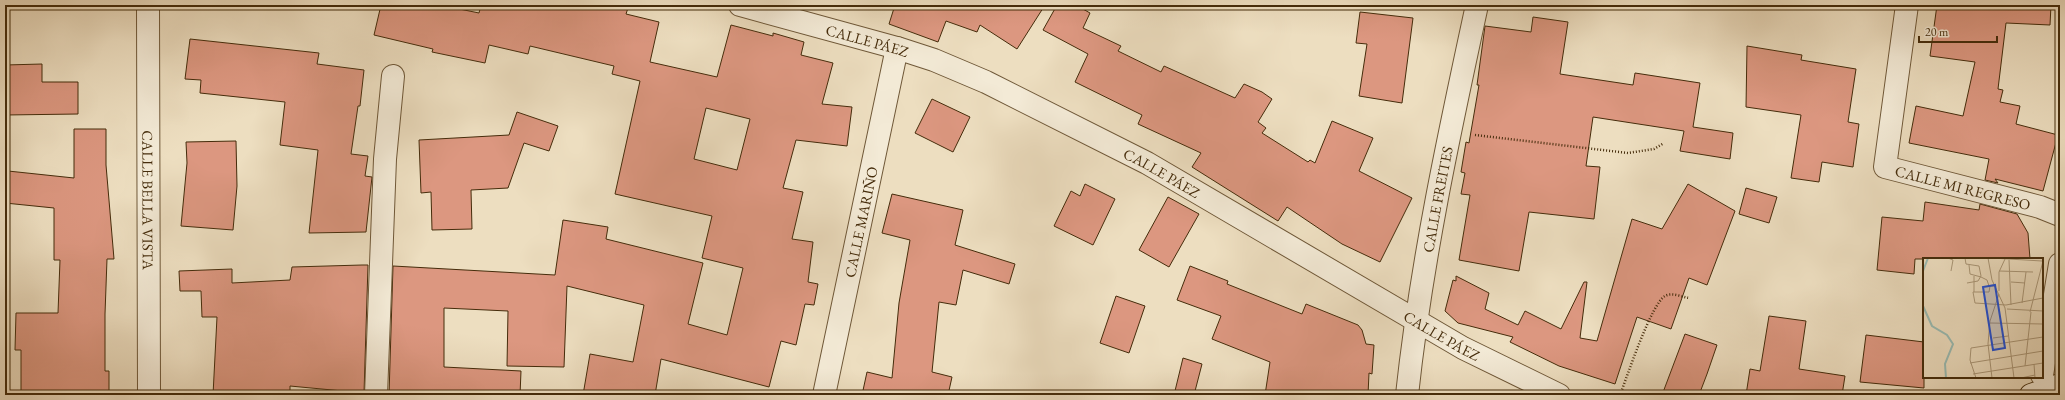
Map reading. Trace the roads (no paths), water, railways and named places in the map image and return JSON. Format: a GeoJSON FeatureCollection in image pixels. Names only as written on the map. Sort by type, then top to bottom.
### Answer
{"type":"FeatureCollection","features":[{"type":"Feature","properties":{"kind":"street","name":"CALLE BELLA VISTA"},"geometry":{"type":"LineString","coordinates":[[148,5],[149,395]]}},
{"type":"Feature","properties":{"kind":"street","name":"CALLE PÁEZ"},"geometry":{"type":"LineString","coordinates":[[740,5],[897,48],[934,60],[986,82],[1147,162],[1470,351],[1559,395]]}},
{"type":"Feature","properties":{"kind":"street","name":"CALLE FREITES"},"geometry":{"type":"LineString","coordinates":[[1407,395],[1415,319],[1477,5]]}},
{"type":"Feature","properties":{"kind":"street","name":"CALLE MI REGRESO"},"geometry":{"type":"LineString","coordinates":[[1907,5],[1885,167],[2060,214]]}},
{"type":"Feature","properties":{"kind":"street","name":"CALLE MARIÑO"},"geometry":{"type":"LineString","coordinates":[[824,395],[897,48]]}},
{"type":"Feature","properties":{"kind":"street"},"geometry":{"type":"LineString","coordinates":[[376,395],[385,167],[393,76]]}},
{"type":"Feature","properties":{"kind":"street"},"geometry":{"type":"LineString","coordinates":[[2043,358],[2060,264]]}},
{"type":"Feature","properties":{"kind":"street"},"geometry":{"type":"LineString","coordinates":[[2038,385],[2060,385]]}}]}
